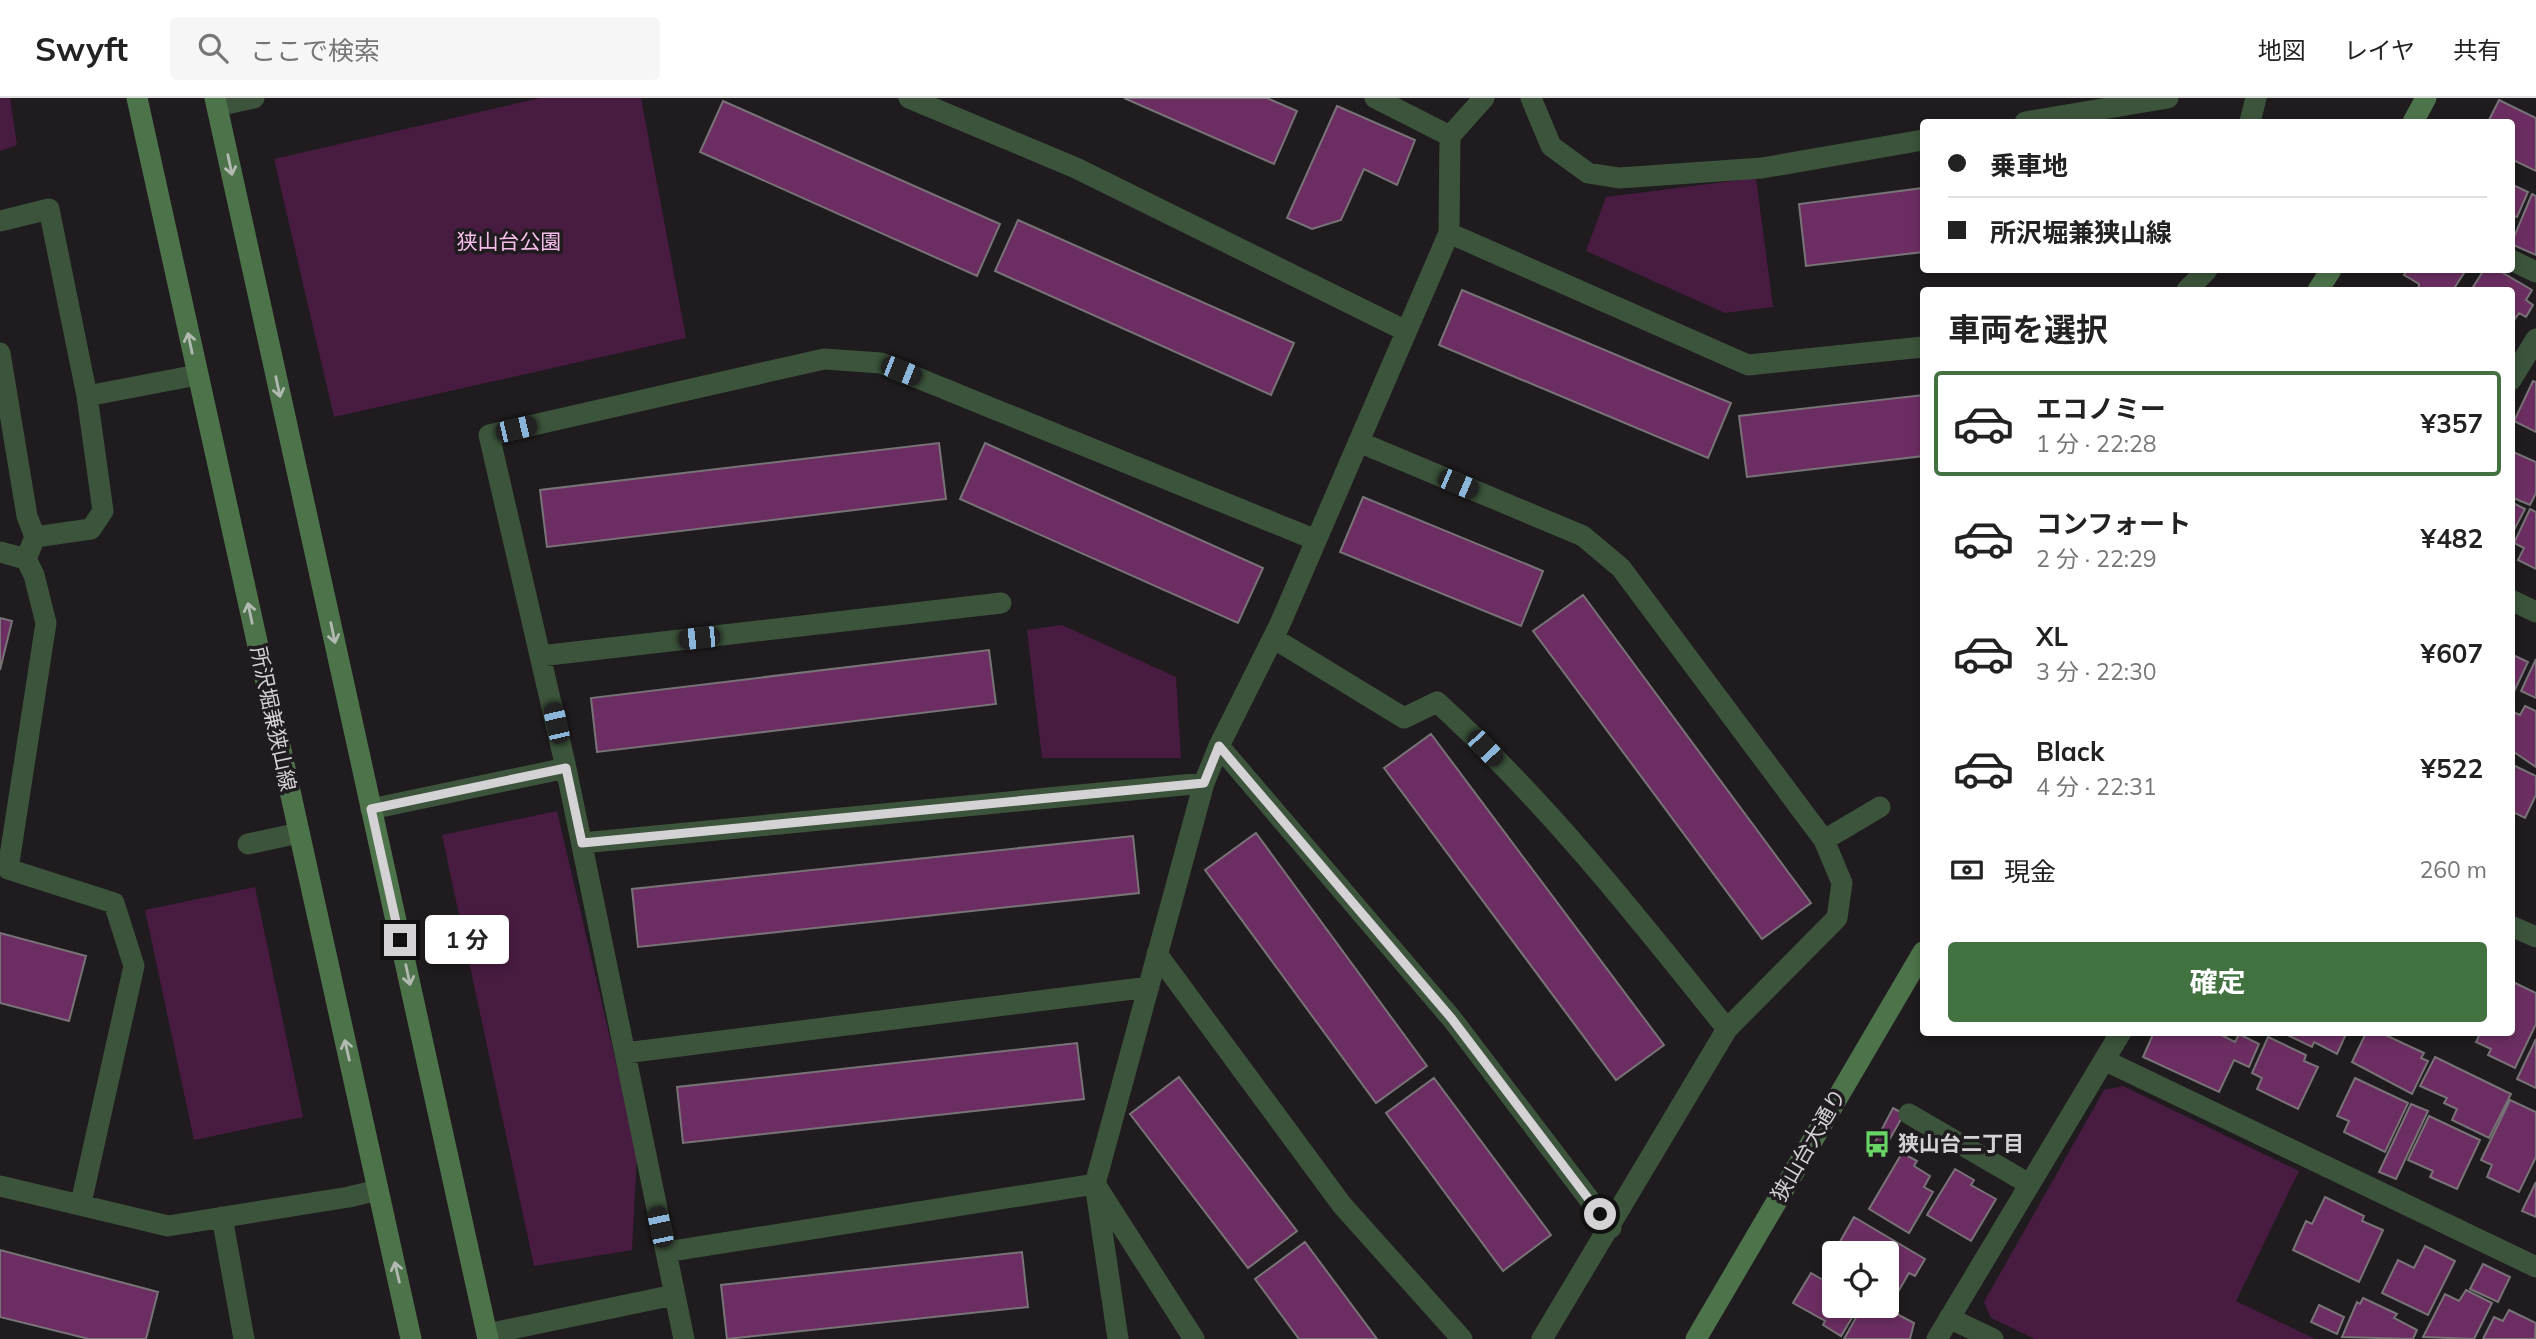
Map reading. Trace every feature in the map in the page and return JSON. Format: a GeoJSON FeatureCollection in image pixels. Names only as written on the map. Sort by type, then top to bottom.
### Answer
{"type":"FeatureCollection","features":[{"type":"Feature","properties":{"kind":"main road","name":"所沢堀兼狭山線"},"geometry":{"type":"LineString","coordinates":[[137,98],[411,1339]]}},
{"type":"Feature","properties":{"kind":"main road"},"geometry":{"type":"LineString","coordinates":[[2415,119],[2426,98]]}},
{"type":"Feature","properties":{"kind":"main road"},"geometry":{"type":"LineString","coordinates":[[216,102],[487,1336]]}},
{"type":"Feature","properties":{"kind":"main road","name":"狭山台大通り"},"geometry":{"type":"LineString","coordinates":[[1696,1339],[1920,957]]}},
{"type":"Feature","properties":{"kind":"street"},"geometry":{"type":"LineString","coordinates":[[216,102],[254,98]]}},
{"type":"Feature","properties":{"kind":"street"},"geometry":{"type":"LineString","coordinates":[[909,98],[1076,168],[1406,331]]}},
{"type":"Feature","properties":{"kind":"street"},"geometry":{"type":"LineString","coordinates":[[1375,98],[1450,136]]}},
{"type":"Feature","properties":{"kind":"street"},"geometry":{"type":"LineString","coordinates":[[1118,1339],[1095,1184],[1204,783],[1219,746],[1273,638],[1449,233],[1450,136],[1484,98]]}},
{"type":"Feature","properties":{"kind":"street"},"geometry":{"type":"LineString","coordinates":[[1531,98],[1551,146],[1588,173],[1619,178],[1762,167],[1920,141]]}},
{"type":"Feature","properties":{"kind":"street"},"geometry":{"type":"LineString","coordinates":[[2043,119],[2168,98]]}},
{"type":"Feature","properties":{"kind":"street"},"geometry":{"type":"LineString","coordinates":[[2251,119],[2256,98]]}},
{"type":"Feature","properties":{"kind":"street"},"geometry":{"type":"LineString","coordinates":[[0,221],[48,209],[87,396],[103,512],[91,529],[35,537]]}},
{"type":"Feature","properties":{"kind":"street"},"geometry":{"type":"LineString","coordinates":[[1449,233],[1748,365],[1920,347]]}},
{"type":"Feature","properties":{"kind":"street"},"geometry":{"type":"LineString","coordinates":[[2515,262],[2536,272]]}},
{"type":"Feature","properties":{"kind":"street"},"geometry":{"type":"LineString","coordinates":[[2190,287],[2204,273]]}},
{"type":"Feature","properties":{"kind":"street"},"geometry":{"type":"LineString","coordinates":[[2515,373],[2536,339]]}},
{"type":"Feature","properties":{"kind":"street"},"geometry":{"type":"LineString","coordinates":[[0,353],[27,516],[35,537],[26,559]]}},
{"type":"Feature","properties":{"kind":"street"},"geometry":{"type":"LineString","coordinates":[[684,1339],[566,768],[489,435],[824,359],[881,363],[1316,540]]}},
{"type":"Feature","properties":{"kind":"street"},"geometry":{"type":"LineString","coordinates":[[87,396],[197,375]]}},
{"type":"Feature","properties":{"kind":"street"},"geometry":{"type":"LineString","coordinates":[[1359,442],[1583,536],[1621,568],[1824,840],[1842,883],[1837,918],[1727,1029],[1611,1228],[1542,1339]]}},
{"type":"Feature","properties":{"kind":"street"},"geometry":{"type":"LineString","coordinates":[[0,552],[26,559],[34,575],[46,623],[4,868],[114,903],[134,966],[81,1203]]}},
{"type":"Feature","properties":{"kind":"street"},"geometry":{"type":"LineString","coordinates":[[2515,602],[2536,612]]}},
{"type":"Feature","properties":{"kind":"street"},"geometry":{"type":"LineString","coordinates":[[540,656],[1002,603]]}},
{"type":"Feature","properties":{"kind":"street"},"geometry":{"type":"LineString","coordinates":[[1273,638],[1404,718],[1437,702],[1466,729],[1614,886],[1727,1029]]}},
{"type":"Feature","properties":{"kind":"street"},"geometry":{"type":"LineString","coordinates":[[1219,746],[1452,1019],[1611,1228]]}},
{"type":"Feature","properties":{"kind":"street"},"geometry":{"type":"LineString","coordinates":[[371,809],[566,768]]}},
{"type":"Feature","properties":{"kind":"street"},"geometry":{"type":"LineString","coordinates":[[582,843],[1204,783]]}},
{"type":"Feature","properties":{"kind":"street"},"geometry":{"type":"LineString","coordinates":[[1824,840],[1880,807]]}},
{"type":"Feature","properties":{"kind":"street"},"geometry":{"type":"LineString","coordinates":[[248,844],[299,833]]}},
{"type":"Feature","properties":{"kind":"street"},"geometry":{"type":"LineString","coordinates":[[2515,928],[2536,937]]}},
{"type":"Feature","properties":{"kind":"street"},"geometry":{"type":"LineString","coordinates":[[1157,954],[1342,1205],[1462,1339]]}},
{"type":"Feature","properties":{"kind":"street"},"geometry":{"type":"LineString","coordinates":[[625,1053],[1149,987]]}},
{"type":"Feature","properties":{"kind":"street"},"geometry":{"type":"LineString","coordinates":[[1937,1339],[2119,1036]]}},
{"type":"Feature","properties":{"kind":"street"},"geometry":{"type":"LineString","coordinates":[[2104,1060],[2536,1267]]}},
{"type":"Feature","properties":{"kind":"street"},"geometry":{"type":"LineString","coordinates":[[1909,1114],[2029,1184]]}},
{"type":"Feature","properties":{"kind":"street"},"geometry":{"type":"LineString","coordinates":[[666,1252],[1095,1184]]}},
{"type":"Feature","properties":{"kind":"street"},"geometry":{"type":"LineString","coordinates":[[1095,1184],[1194,1339]]}},
{"type":"Feature","properties":{"kind":"street"},"geometry":{"type":"LineString","coordinates":[[0,1186],[81,1203],[168,1226],[378,1190]]}},
{"type":"Feature","properties":{"kind":"street"},"geometry":{"type":"LineString","coordinates":[[222,1217],[244,1339]]}},
{"type":"Feature","properties":{"kind":"street"},"geometry":{"type":"LineString","coordinates":[[487,1336],[674,1295]]}},
{"type":"Feature","properties":{"kind":"street"},"geometry":{"type":"LineString","coordinates":[[1949,1318],[1993,1339]]}},
{"type":"Feature","properties":{"kind":"green space"},"geometry":{"type":"Polygon","coordinates":[[[0,98],[10,98],[17,145],[0,151],[0,98]]]}},
{"type":"Feature","properties":{"kind":"green space","name":"狭山台公園"},"geometry":{"type":"Polygon","coordinates":[[[540,98],[641,98],[686,338],[334,417],[274,159],[540,98]]]}},
{"type":"Feature","properties":{"kind":"green space"},"geometry":{"type":"Polygon","coordinates":[[[1756,178],[1773,307],[1725,313],[1586,251],[1606,197],[1756,178]]]}},
{"type":"Feature","properties":{"kind":"green space"},"geometry":{"type":"Polygon","coordinates":[[[1062,625],[1176,677],[1181,758],[1042,758],[1027,630],[1062,625]]]}},
{"type":"Feature","properties":{"kind":"green space"},"geometry":{"type":"Polygon","coordinates":[[[557,811],[637,1153],[632,1250],[534,1266],[442,835],[557,811]]]}},
{"type":"Feature","properties":{"kind":"green space"},"geometry":{"type":"Polygon","coordinates":[[[255,887],[303,1117],[194,1140],[145,910],[255,887]]]}},
{"type":"Feature","properties":{"kind":"green space"},"geometry":{"type":"Polygon","coordinates":[[[2123,1086],[2299,1171],[2236,1301],[2315,1339],[2035,1339],[1991,1318],[1984,1302],[2104,1090],[2123,1086]]]}},
{"type":"Feature","properties":{"kind":"building"},"geometry":{"type":"Polygon","coordinates":[[[1124,98],[1267,98],[1297,111],[1274,164],[1124,98]]]}},
{"type":"Feature","properties":{"kind":"building"},"geometry":{"type":"Polygon","coordinates":[[[2499,100],[2536,118],[2536,171],[2515,161],[2515,119],[2490,119],[2499,100]]]}},
{"type":"Feature","properties":{"kind":"building"},"geometry":{"type":"Polygon","coordinates":[[[723,101],[1000,224],[977,276],[700,152],[723,101]]]}},
{"type":"Feature","properties":{"kind":"building"},"geometry":{"type":"Polygon","coordinates":[[[1337,106],[1415,140],[1397,185],[1364,169],[1341,220],[1312,229],[1287,218],[1337,106]]]}},
{"type":"Feature","properties":{"kind":"building"},"geometry":{"type":"Polygon","coordinates":[[[2515,186],[2528,192],[2515,216],[2515,186]]]}},
{"type":"Feature","properties":{"kind":"building"},"geometry":{"type":"Polygon","coordinates":[[[1920,188],[1920,252],[1806,266],[1799,204],[1920,188]]]}},
{"type":"Feature","properties":{"kind":"building"},"geometry":{"type":"Polygon","coordinates":[[[2532,194],[2536,196],[2536,255],[2515,246],[2515,234],[2532,194]]]}},
{"type":"Feature","properties":{"kind":"building"},"geometry":{"type":"Polygon","coordinates":[[[1018,220],[1294,343],[1271,395],[995,271],[1018,220]]]}},
{"type":"Feature","properties":{"kind":"building"},"geometry":{"type":"Polygon","coordinates":[[[2464,273],[2455,287],[2418,287],[2419,284],[2404,275],[2464,273]]]}},
{"type":"Feature","properties":{"kind":"building"},"geometry":{"type":"Polygon","coordinates":[[[2482,273],[2503,273],[2532,290],[2526,300],[2533,305],[2526,317],[2519,313],[2515,319],[2515,287],[2473,287],[2482,273]]]}},
{"type":"Feature","properties":{"kind":"building"},"geometry":{"type":"Polygon","coordinates":[[[1462,290],[1731,403],[1708,458],[1439,345],[1462,290]]]}},
{"type":"Feature","properties":{"kind":"building"},"geometry":{"type":"Polygon","coordinates":[[[2533,381],[2536,382],[2536,432],[2515,422],[2533,381]]]}},
{"type":"Feature","properties":{"kind":"building"},"geometry":{"type":"Polygon","coordinates":[[[1920,395],[1920,456],[1747,477],[1739,416],[1920,395]]]}},
{"type":"Feature","properties":{"kind":"building"},"geometry":{"type":"Polygon","coordinates":[[[939,443],[946,499],[547,547],[540,490],[939,443]]]}},
{"type":"Feature","properties":{"kind":"building"},"geometry":{"type":"Polygon","coordinates":[[[985,443],[1263,568],[1238,623],[960,499],[985,443]]]}},
{"type":"Feature","properties":{"kind":"building"},"geometry":{"type":"Polygon","coordinates":[[[2515,453],[2536,462],[2536,493],[2530,505],[2515,499],[2515,453]]]}},
{"type":"Feature","properties":{"kind":"building"},"geometry":{"type":"Polygon","coordinates":[[[1363,497],[1543,571],[1521,626],[1340,552],[1363,497]]]}},
{"type":"Feature","properties":{"kind":"building"},"geometry":{"type":"Polygon","coordinates":[[[2515,504],[2525,509],[2515,528],[2515,504]]]}},
{"type":"Feature","properties":{"kind":"building"},"geometry":{"type":"Polygon","coordinates":[[[2530,509],[2536,512],[2536,569],[2518,560],[2524,548],[2515,541],[2530,509]]]}},
{"type":"Feature","properties":{"kind":"building"},"geometry":{"type":"Polygon","coordinates":[[[1583,595],[1811,903],[1762,939],[1533,631],[1583,595]]]}},
{"type":"Feature","properties":{"kind":"building"},"geometry":{"type":"Polygon","coordinates":[[[0,618],[12,621],[0,670],[0,618]]]}},
{"type":"Feature","properties":{"kind":"building"},"geometry":{"type":"Polygon","coordinates":[[[989,650],[996,704],[597,752],[591,698],[989,650]]]}},
{"type":"Feature","properties":{"kind":"building"},"geometry":{"type":"Polygon","coordinates":[[[2515,656],[2528,662],[2515,690],[2515,656]]]}},
{"type":"Feature","properties":{"kind":"building"},"geometry":{"type":"Polygon","coordinates":[[[2536,659],[2536,698],[2521,691],[2536,659]]]}},
{"type":"Feature","properties":{"kind":"building"},"geometry":{"type":"Polygon","coordinates":[[[2525,706],[2536,711],[2536,767],[2515,753],[2515,713],[2520,715],[2525,706]]]}},
{"type":"Feature","properties":{"kind":"building"},"geometry":{"type":"Polygon","coordinates":[[[1431,734],[1664,1045],[1616,1080],[1384,768],[1431,734]]]}},
{"type":"Feature","properties":{"kind":"building"},"geometry":{"type":"Polygon","coordinates":[[[2515,766],[2536,776],[2536,795],[2525,818],[2515,813],[2515,766]]]}},
{"type":"Feature","properties":{"kind":"building"},"geometry":{"type":"Polygon","coordinates":[[[1256,833],[1427,1066],[1376,1103],[1205,870],[1256,833]]]}},
{"type":"Feature","properties":{"kind":"building"},"geometry":{"type":"Polygon","coordinates":[[[1133,836],[1139,893],[638,947],[632,889],[1133,836]]]}},
{"type":"Feature","properties":{"kind":"building"},"geometry":{"type":"Polygon","coordinates":[[[0,933],[86,956],[69,1021],[0,1003],[0,933]]]}},
{"type":"Feature","properties":{"kind":"building"},"geometry":{"type":"Polygon","coordinates":[[[2515,983],[2536,993],[2536,1024],[2515,1068],[2488,1055],[2491,1049],[2476,1042],[2479,1036],[2515,1036],[2515,983]]]}},
{"type":"Feature","properties":{"kind":"building"},"geometry":{"type":"Polygon","coordinates":[[[2152,1036],[2223,1036],[2235,1042],[2238,1036],[2243,1036],[2259,1044],[2249,1067],[2234,1060],[2219,1092],[2143,1057],[2152,1036]]]}},
{"type":"Feature","properties":{"kind":"building"},"geometry":{"type":"Polygon","coordinates":[[[2289,1036],[2345,1036],[2337,1054],[2314,1042],[2312,1047],[2289,1036]]]}},
{"type":"Feature","properties":{"kind":"building"},"geometry":{"type":"Polygon","coordinates":[[[2365,1036],[2388,1036],[2424,1053],[2421,1058],[2428,1061],[2412,1094],[2352,1062],[2365,1036]]]}},
{"type":"Feature","properties":{"kind":"building"},"geometry":{"type":"Polygon","coordinates":[[[2268,1037],[2306,1055],[2304,1061],[2318,1067],[2298,1109],[2257,1089],[2262,1078],[2252,1073],[2268,1037]]]}},
{"type":"Feature","properties":{"kind":"building"},"geometry":{"type":"Polygon","coordinates":[[[2536,1039],[2536,1088],[2517,1079],[2536,1039]]]}},
{"type":"Feature","properties":{"kind":"building"},"geometry":{"type":"Polygon","coordinates":[[[1077,1043],[1084,1099],[683,1143],[677,1087],[1077,1043]]]}},
{"type":"Feature","properties":{"kind":"building"},"geometry":{"type":"Polygon","coordinates":[[[2435,1057],[2511,1094],[2489,1138],[2452,1120],[2457,1109],[2444,1103],[2447,1098],[2420,1086],[2435,1057]]]}},
{"type":"Feature","properties":{"kind":"building"},"geometry":{"type":"Polygon","coordinates":[[[1179,1077],[1297,1231],[1248,1268],[1130,1114],[1179,1077]]]}},
{"type":"Feature","properties":{"kind":"building"},"geometry":{"type":"Polygon","coordinates":[[[1434,1078],[1551,1235],[1503,1271],[1386,1113],[1434,1078]]]}},
{"type":"Feature","properties":{"kind":"building"},"geometry":{"type":"Polygon","coordinates":[[[2355,1078],[2408,1103],[2385,1152],[2344,1132],[2349,1121],[2337,1116],[2355,1078]]]}},
{"type":"Feature","properties":{"kind":"building"},"geometry":{"type":"Polygon","coordinates":[[[2510,1100],[2536,1112],[2536,1157],[2519,1192],[2487,1177],[2492,1165],[2481,1160],[2510,1100]]]}},
{"type":"Feature","properties":{"kind":"building"},"geometry":{"type":"Polygon","coordinates":[[[2411,1104],[2428,1111],[2396,1179],[2379,1172],[2411,1104]]]}},
{"type":"Feature","properties":{"kind":"building"},"geometry":{"type":"Polygon","coordinates":[[[1893,1108],[1904,1114],[1883,1151],[1873,1146],[1893,1108]]]}},
{"type":"Feature","properties":{"kind":"building"},"geometry":{"type":"Polygon","coordinates":[[[2429,1116],[2480,1140],[2457,1189],[2430,1177],[2433,1171],[2408,1160],[2429,1116]]]}},
{"type":"Feature","properties":{"kind":"building"},"geometry":{"type":"Polygon","coordinates":[[[1902,1153],[1917,1161],[1914,1166],[1930,1176],[1924,1187],[1933,1192],[1909,1233],[1869,1209],[1902,1153]]]}},
{"type":"Feature","properties":{"kind":"building"},"geometry":{"type":"Polygon","coordinates":[[[1955,1169],[1974,1180],[1971,1185],[1996,1199],[1971,1241],[1927,1215],[1955,1169]]]}},
{"type":"Feature","properties":{"kind":"building"},"geometry":{"type":"Polygon","coordinates":[[[2536,1182],[2536,1217],[2522,1211],[2536,1182]]]}},
{"type":"Feature","properties":{"kind":"building"},"geometry":{"type":"Polygon","coordinates":[[[2325,1197],[2364,1216],[2362,1221],[2383,1230],[2359,1282],[2293,1250],[2306,1221],[2312,1224],[2325,1197]]]}},
{"type":"Feature","properties":{"kind":"building"},"geometry":{"type":"Polygon","coordinates":[[[1854,1217],[1895,1241],[1840,1241],[1854,1217]]]}},
{"type":"Feature","properties":{"kind":"building"},"geometry":{"type":"Polygon","coordinates":[[[1305,1242],[1377,1339],[1299,1339],[1255,1279],[1305,1242]]]}},
{"type":"Feature","properties":{"kind":"building"},"geometry":{"type":"Polygon","coordinates":[[[1899,1244],[1925,1259],[1915,1276],[1909,1273],[1899,1290],[1899,1244]]]}},
{"type":"Feature","properties":{"kind":"building"},"geometry":{"type":"Polygon","coordinates":[[[2425,1246],[2455,1261],[2428,1315],[2382,1293],[2398,1260],[2414,1268],[2425,1246]]]}},
{"type":"Feature","properties":{"kind":"building"},"geometry":{"type":"Polygon","coordinates":[[[0,1250],[158,1292],[146,1339],[89,1339],[0,1317],[0,1250]]]}},
{"type":"Feature","properties":{"kind":"building"},"geometry":{"type":"Polygon","coordinates":[[[1022,1252],[1028,1307],[727,1339],[721,1285],[1022,1252]]]}},
{"type":"Feature","properties":{"kind":"building"},"geometry":{"type":"Polygon","coordinates":[[[2483,1264],[2510,1277],[2498,1302],[2470,1289],[2483,1264]]]}},
{"type":"Feature","properties":{"kind":"building"},"geometry":{"type":"Polygon","coordinates":[[[1811,1273],[1822,1279],[1822,1318],[1852,1318],[1841,1336],[1823,1325],[1825,1321],[1793,1303],[1811,1273]]]}},
{"type":"Feature","properties":{"kind":"building"},"geometry":{"type":"Polygon","coordinates":[[[2466,1290],[2492,1303],[2474,1339],[2423,1337],[2445,1294],[2459,1301],[2466,1290]]]}},
{"type":"Feature","properties":{"kind":"building"},"geometry":{"type":"Polygon","coordinates":[[[2363,1298],[2397,1314],[2394,1318],[2417,1330],[2413,1339],[2342,1337],[2357,1302],[2360,1304],[2363,1298]]]}},
{"type":"Feature","properties":{"kind":"building"},"geometry":{"type":"Polygon","coordinates":[[[2319,1305],[2344,1317],[2337,1334],[2311,1322],[2319,1305]]]}},
{"type":"Feature","properties":{"kind":"building"},"geometry":{"type":"Polygon","coordinates":[[[2509,1310],[2536,1323],[2535,1339],[2483,1339],[2494,1317],[2503,1321],[2509,1310]]]}},
{"type":"Feature","properties":{"kind":"building"},"geometry":{"type":"Polygon","coordinates":[[[1899,1315],[1914,1323],[1910,1339],[1844,1339],[1856,1318],[1899,1318],[1899,1315]]]}},
{"type":"Feature","properties":{"kind":"place","name":"狭山台二丁目"},"geometry":{"type":"Point","coordinates":[1877,1144]}},
{"type":"Feature","properties":{"kind":"route"},"geometry":{"type":"LineString","coordinates":[[400,940],[371,809],[566,768],[582,843],[1204,783],[1219,746],[1452,1019],[1600,1214]]}}]}
